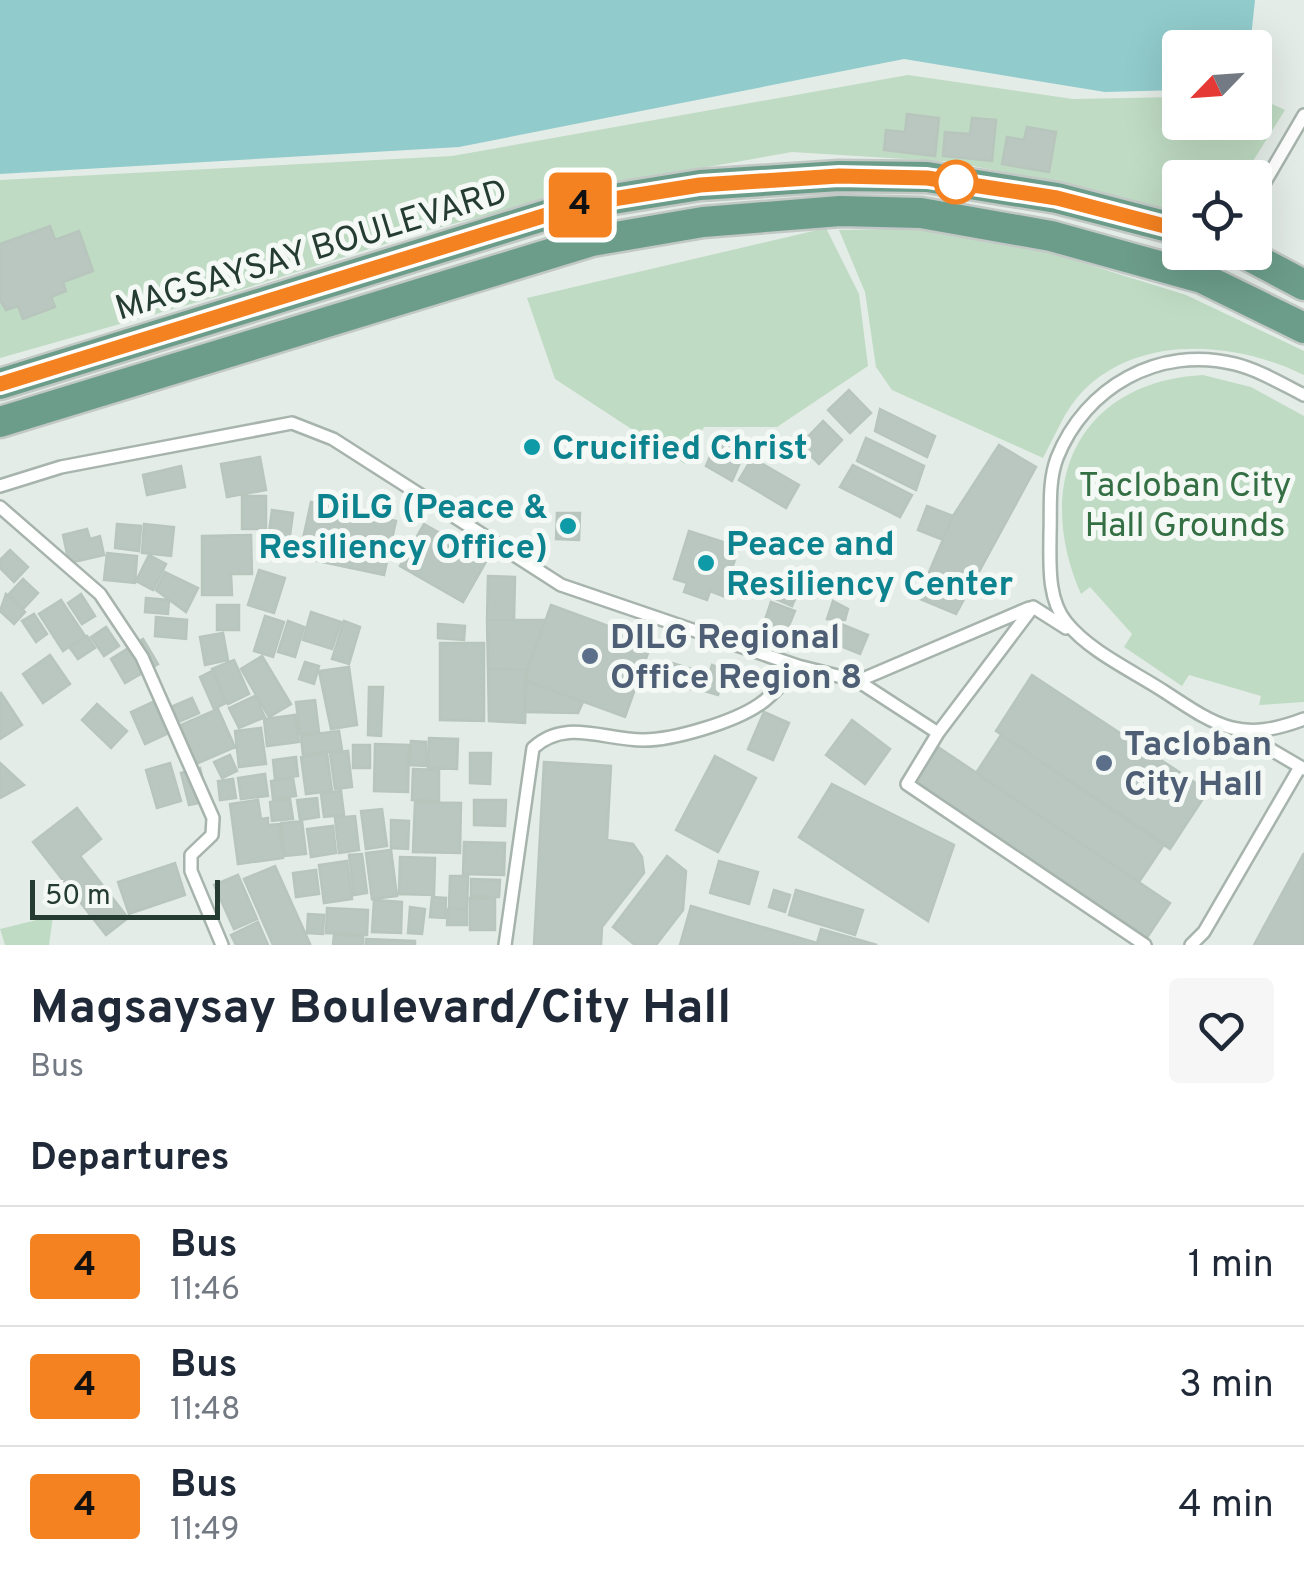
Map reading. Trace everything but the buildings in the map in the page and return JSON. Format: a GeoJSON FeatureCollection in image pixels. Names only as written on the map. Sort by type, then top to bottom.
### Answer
{"type":"FeatureCollection","features":[{"type":"Feature","properties":{"kind":"main road","name":"MAGSAYSAY BOULEVARD"},"geometry":{"type":"LineString","coordinates":[[0,384],[582,204],[700,185],[839,176],[927,178],[1057,198],[1162,225]]}},
{"type":"Feature","properties":{"kind":"main road"},"geometry":{"type":"LineString","coordinates":[[0,422],[592,241],[703,222],[840,211],[922,214],[1050,236],[1202,278],[1304,328]]}},
{"type":"Feature","properties":{"kind":"main road"},"geometry":{"type":"LineString","coordinates":[[1272,268],[1304,285]]}},
{"type":"Feature","properties":{"kind":"lane"},"geometry":{"type":"LineString","coordinates":[[1272,171],[1304,116]]}},
{"type":"Feature","properties":{"kind":"lane"},"geometry":{"type":"LineString","coordinates":[[1083,640],[1064,619],[1050,583],[1050,501],[1057,459],[1092,402],[1127,377],[1169,362],[1194,360],[1246,368],[1304,395]]}},
{"type":"Feature","properties":{"kind":"lane"},"geometry":{"type":"LineString","coordinates":[[0,486],[61,467],[292,423],[333,439],[561,585],[798,666],[858,681],[938,733]]}},
{"type":"Feature","properties":{"kind":"lane"},"geometry":{"type":"LineString","coordinates":[[0,507],[100,594],[142,657],[214,818],[212,835],[191,855],[190,871],[222,945]]}},
{"type":"Feature","properties":{"kind":"lane"},"geometry":{"type":"LineString","coordinates":[[1033,606],[1208,720],[1242,733],[1302,768],[1204,932],[1191,945]]}},
{"type":"Feature","properties":{"kind":"lane"},"geometry":{"type":"LineString","coordinates":[[858,681],[1033,606]]}},
{"type":"Feature","properties":{"kind":"lane"},"geometry":{"type":"LineString","coordinates":[[1033,606],[938,733],[907,784],[1145,945]]}},
{"type":"Feature","properties":{"kind":"lane"},"geometry":{"type":"LineString","coordinates":[[505,945],[533,748],[548,734],[564,731],[645,740],[728,721],[762,703],[798,666]]}},
{"type":"Feature","properties":{"kind":"lane"},"geometry":{"type":"LineString","coordinates":[[1242,733],[1265,733],[1304,719]]}},
{"type":"Feature","properties":{"kind":"lane"},"geometry":{"type":"LineString","coordinates":[[1204,932],[1210,945]]}},
{"type":"Feature","properties":{"kind":"green space"},"geometry":{"type":"Polygon","coordinates":[[[908,75],[1073,99],[1162,97],[1162,140],[1266,140],[1254,160],[1162,160],[1162,212],[1058,183],[953,162],[792,152],[606,185],[429,230],[240,290],[0,358],[0,180],[452,156],[908,75]]]}},
{"type":"Feature","properties":{"kind":"green space"},"geometry":{"type":"Polygon","coordinates":[[[1272,104],[1285,110],[1272,131],[1272,104]]]}},
{"type":"Feature","properties":{"kind":"green space"},"geometry":{"type":"Polygon","coordinates":[[[826,228],[859,294],[868,366],[777,427],[704,427],[685,464],[555,379],[527,298],[826,228]]]}},
{"type":"Feature","properties":{"kind":"green space"},"geometry":{"type":"Polygon","coordinates":[[[938,228],[1035,248],[1186,295],[1304,351],[1304,375],[1249,355],[1219,350],[1160,352],[1132,359],[1106,372],[1083,391],[1043,458],[892,390],[876,367],[865,292],[839,230],[938,228]]]}},
{"type":"Feature","properties":{"kind":"green space","name":"Tacloban City Hall Grounds"},"geometry":{"type":"Polygon","coordinates":[[[1203,375],[1251,387],[1304,416],[1304,702],[1259,705],[1261,696],[1189,675],[1182,686],[1124,647],[1132,634],[1090,587],[1081,594],[1067,554],[1062,515],[1065,479],[1077,446],[1096,419],[1124,397],[1160,382],[1203,375]]]}},
{"type":"Feature","properties":{"kind":"green space"},"geometry":{"type":"Polygon","coordinates":[[[53,916],[49,945],[5,945],[0,929],[53,916]]]}},
{"type":"Feature","properties":{"kind":"water"},"geometry":{"type":"Polygon","coordinates":[[[0,0],[1255,0],[1252,30],[1162,30],[1162,90],[1105,92],[904,59],[459,147],[0,174],[0,0]]]}},
{"type":"Feature","properties":{"kind":"bus line","name":"4"},"geometry":{"type":"LineString","coordinates":[[0,384],[582,204],[700,185],[839,176],[927,178],[1057,198],[1162,225]]}},
{"type":"Feature","properties":{"kind":"place","name":"Crucified Christ"},"geometry":{"type":"Point","coordinates":[532,447]}},
{"type":"Feature","properties":{"kind":"place","name":"DiLG (Peace & Resiliency Office)"},"geometry":{"type":"Point","coordinates":[568,526]}},
{"type":"Feature","properties":{"kind":"place","name":"Peace and Resiliency Center"},"geometry":{"type":"Point","coordinates":[706,563]}},
{"type":"Feature","properties":{"kind":"place","name":"DILG Regional Office Region 8"},"geometry":{"type":"Point","coordinates":[590,656]}},
{"type":"Feature","properties":{"kind":"place","name":"Tacloban City Hall"},"geometry":{"type":"Point","coordinates":[1104,763]}}]}
